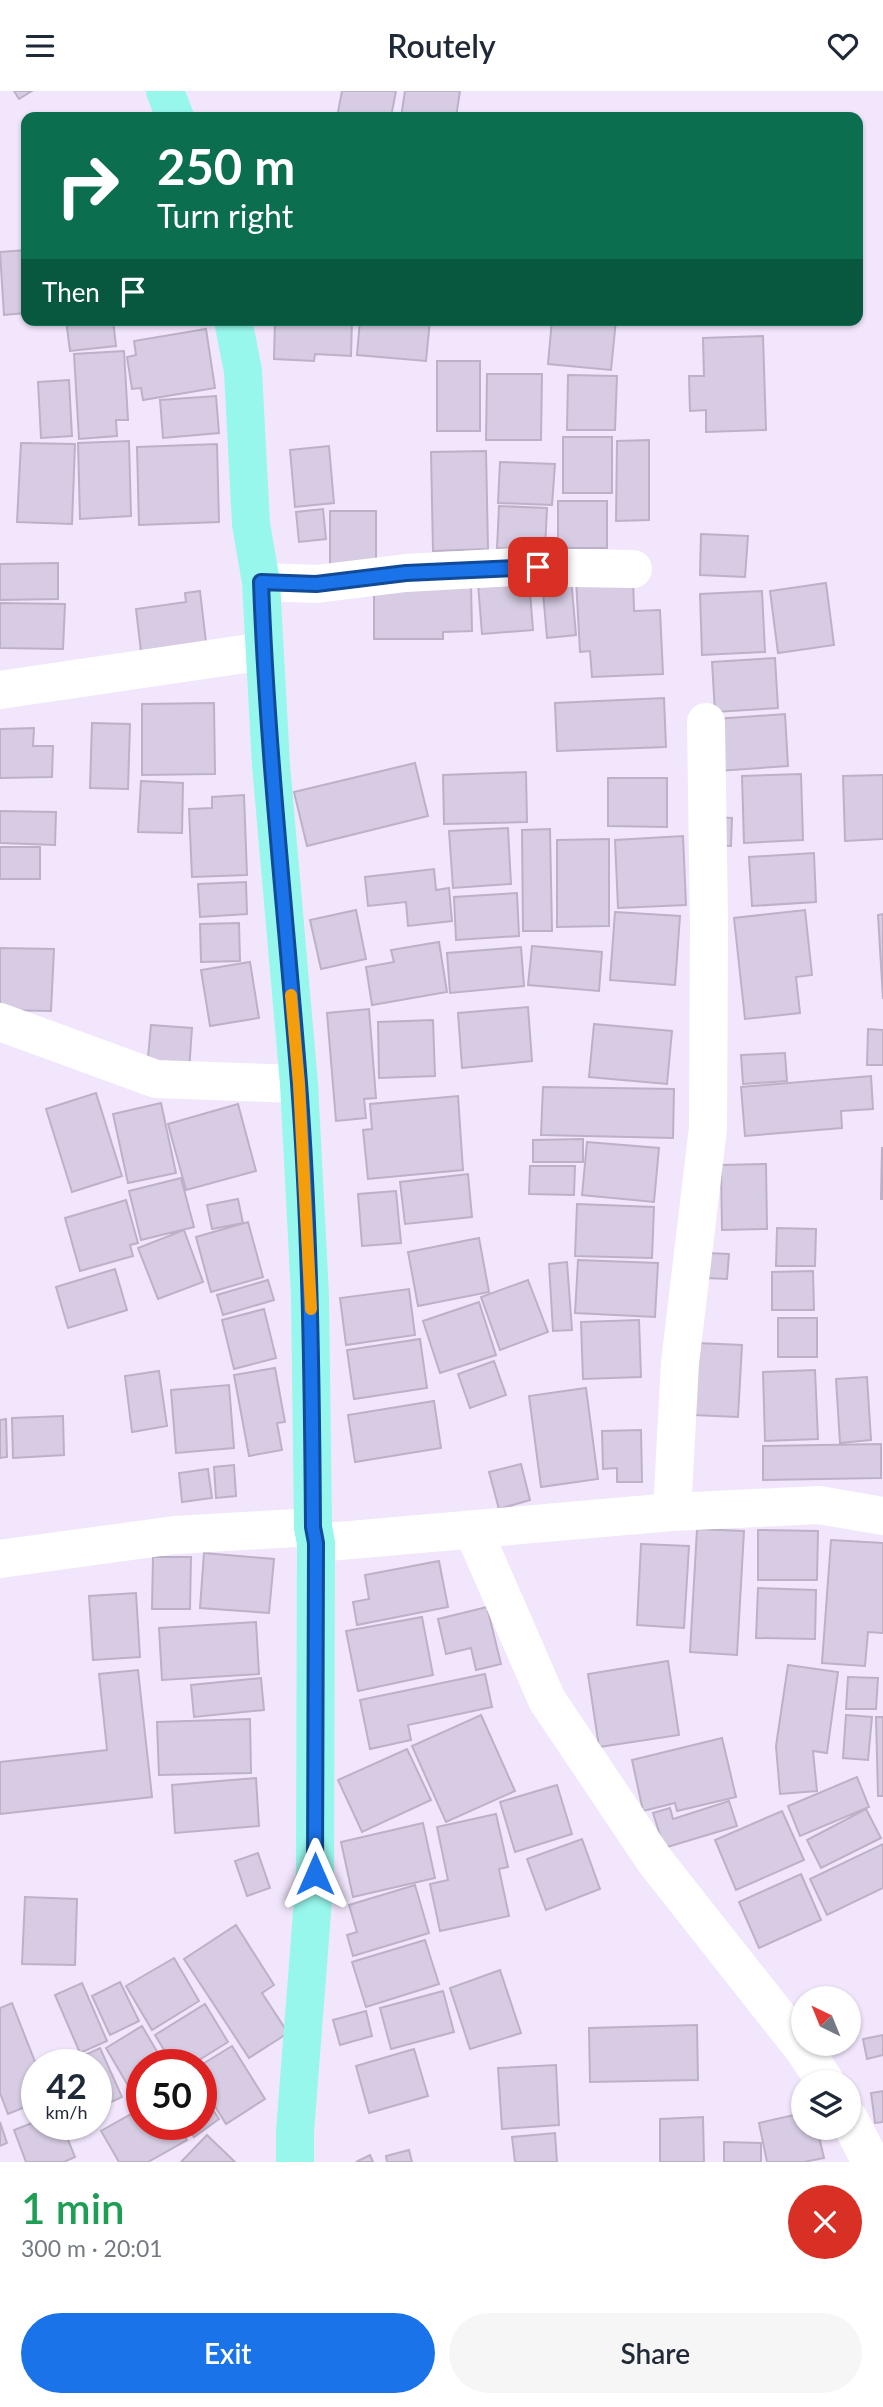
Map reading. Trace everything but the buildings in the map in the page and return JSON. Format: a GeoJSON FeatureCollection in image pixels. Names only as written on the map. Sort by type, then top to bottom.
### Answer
{"type":"FeatureCollection","features":[{"type":"Feature","properties":{"kind":"main road"},"geometry":{"type":"LineString","coordinates":[[165,91],[173,112]]}},
{"type":"Feature","properties":{"kind":"main road"},"geometry":{"type":"LineString","coordinates":[[234,326],[243,371],[251,524],[261,582],[271,765],[299,1084],[310,1295],[315,1874],[295,2131],[295,2162]]}},
{"type":"Feature","properties":{"kind":"street"},"geometry":{"type":"LineString","coordinates":[[261,582],[316,584],[406,573],[514,567],[633,569]]}},
{"type":"Feature","properties":{"kind":"street"},"geometry":{"type":"LineString","coordinates":[[0,689],[264,651]]}},
{"type":"Feature","properties":{"kind":"street"},"geometry":{"type":"LineString","coordinates":[[672,1512],[680,1363],[708,1128],[706,722]]}},
{"type":"Feature","properties":{"kind":"street"},"geometry":{"type":"LineString","coordinates":[[0,1022],[156,1079],[299,1084]]}},
{"type":"Feature","properties":{"kind":"street"},"geometry":{"type":"LineString","coordinates":[[0,1559],[175,1535],[314,1535],[473,1530],[672,1512],[819,1506],[883,1516]]}},
{"type":"Feature","properties":{"kind":"street"},"geometry":{"type":"LineString","coordinates":[[473,1530],[547,1700],[655,1861],[805,2050],[818,2070]]}},
{"type":"Feature","properties":{"kind":"street"},"geometry":{"type":"LineString","coordinates":[[860,2140],[871,2162]]}},
{"type":"Feature","properties":{"kind":"slow traffic"},"geometry":{"type":"LineString","coordinates":[[291,995],[299,1084],[311,1309]]}},
{"type":"Feature","properties":{"kind":"route"},"geometry":{"type":"LineString","coordinates":[[315,1874],[316,1543],[313,1527],[310,1295],[299,1084],[271,765],[261,582],[316,584],[406,573],[538,567]]}}]}
